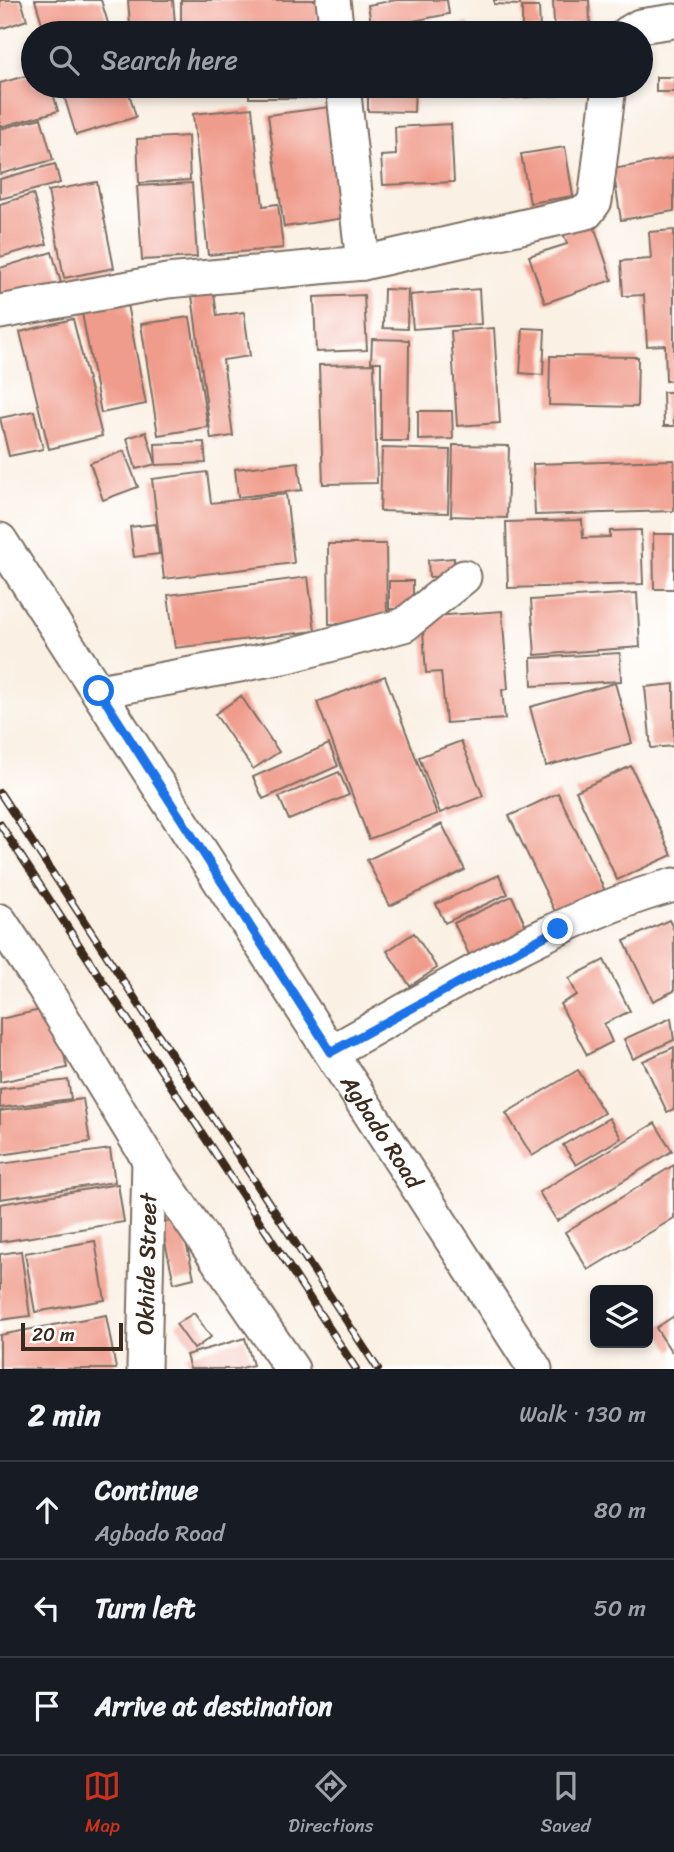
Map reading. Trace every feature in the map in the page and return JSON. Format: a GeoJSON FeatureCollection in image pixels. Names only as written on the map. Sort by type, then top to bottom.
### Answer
{"type":"FeatureCollection","features":[{"type":"Feature","properties":{"kind":"street"},"geometry":{"type":"LineString","coordinates":[[333,0],[336,21]]}},
{"type":"Feature","properties":{"kind":"street"},"geometry":{"type":"LineString","coordinates":[[653,24],[674,21]]}},
{"type":"Feature","properties":{"kind":"street"},"geometry":{"type":"LineString","coordinates":[[344,98],[363,263]]}},
{"type":"Feature","properties":{"kind":"street"},"geometry":{"type":"LineString","coordinates":[[0,312],[167,281],[363,263],[587,212],[595,201],[608,98]]}},
{"type":"Feature","properties":{"kind":"street","name":"Agbado Road"},"geometry":{"type":"LineString","coordinates":[[0,540],[535,1369]]}},
{"type":"Feature","properties":{"kind":"street"},"geometry":{"type":"LineString","coordinates":[[99,691],[288,656],[404,625],[464,577]]}},
{"type":"Feature","properties":{"kind":"street"},"geometry":{"type":"LineString","coordinates":[[331,1052],[558,929],[614,904],[674,885]]}},
{"type":"Feature","properties":{"kind":"street"},"geometry":{"type":"LineString","coordinates":[[0,921],[43,986],[149,1160],[292,1369]]}},
{"type":"Feature","properties":{"kind":"street","name":"Okhide Street"},"geometry":{"type":"LineString","coordinates":[[144,1369],[149,1160]]}},
{"type":"Feature","properties":{"kind":"building"},"geometry":{"type":"Polygon","coordinates":[[[0,0],[21,0],[27,20],[0,29],[0,0]]]}},
{"type":"Feature","properties":{"kind":"building"},"geometry":{"type":"Polygon","coordinates":[[[35,0],[101,0],[107,21],[41,21],[35,0]]]}},
{"type":"Feature","properties":{"kind":"building"},"geometry":{"type":"Polygon","coordinates":[[[128,0],[173,0],[175,21],[130,21],[128,0]]]}},
{"type":"Feature","properties":{"kind":"building"},"geometry":{"type":"Polygon","coordinates":[[[181,0],[318,0],[317,21],[181,21],[181,0]]]}},
{"type":"Feature","properties":{"kind":"building"},"geometry":{"type":"Polygon","coordinates":[[[396,0],[447,0],[449,14],[413,21],[371,21],[368,5],[396,0]]]}},
{"type":"Feature","properties":{"kind":"building"},"geometry":{"type":"Polygon","coordinates":[[[494,0],[520,0],[520,5],[494,4],[494,0]]]}},
{"type":"Feature","properties":{"kind":"building"},"geometry":{"type":"Polygon","coordinates":[[[553,0],[589,0],[590,21],[554,21],[553,0]]]}},
{"type":"Feature","properties":{"kind":"building"},"geometry":{"type":"Polygon","coordinates":[[[522,7],[539,7],[540,21],[522,21],[522,7]]]}},
{"type":"Feature","properties":{"kind":"building"},"geometry":{"type":"Polygon","coordinates":[[[21,77],[21,98],[54,98],[58,111],[0,127],[0,83],[21,77]]]}},
{"type":"Feature","properties":{"kind":"building"},"geometry":{"type":"Polygon","coordinates":[[[656,77],[674,77],[674,92],[656,92],[656,77]]]}},
{"type":"Feature","properties":{"kind":"building"},"geometry":{"type":"Polygon","coordinates":[[[65,98],[130,98],[136,117],[76,135],[65,98]]]}},
{"type":"Feature","properties":{"kind":"building"},"geometry":{"type":"Polygon","coordinates":[[[368,98],[415,98],[414,112],[368,111],[368,98]]]}},
{"type":"Feature","properties":{"kind":"building"},"geometry":{"type":"Polygon","coordinates":[[[329,107],[351,217],[284,227],[268,115],[329,107]]]}},
{"type":"Feature","properties":{"kind":"building"},"geometry":{"type":"Polygon","coordinates":[[[252,108],[263,206],[278,204],[283,248],[208,255],[193,114],[252,108]]]}},
{"type":"Feature","properties":{"kind":"building"},"geometry":{"type":"Polygon","coordinates":[[[41,118],[53,160],[0,174],[0,129],[41,118]]]}},
{"type":"Feature","properties":{"kind":"building"},"geometry":{"type":"Polygon","coordinates":[[[451,124],[454,182],[383,185],[381,156],[396,155],[395,127],[451,124]]]}},
{"type":"Feature","properties":{"kind":"building"},"geometry":{"type":"Polygon","coordinates":[[[188,136],[190,180],[139,183],[137,139],[188,136]]]}},
{"type":"Feature","properties":{"kind":"building"},"geometry":{"type":"Polygon","coordinates":[[[565,147],[573,196],[530,203],[521,154],[565,147]]]}},
{"type":"Feature","properties":{"kind":"building"},"geometry":{"type":"Polygon","coordinates":[[[674,158],[674,211],[621,220],[613,169],[674,158]]]}},
{"type":"Feature","properties":{"kind":"building"},"geometry":{"type":"Polygon","coordinates":[[[55,164],[60,183],[0,199],[0,179],[55,164]]]}},
{"type":"Feature","properties":{"kind":"building"},"geometry":{"type":"Polygon","coordinates":[[[97,182],[114,268],[64,278],[48,191],[97,182]]]}},
{"type":"Feature","properties":{"kind":"building"},"geometry":{"type":"Polygon","coordinates":[[[192,183],[197,257],[142,260],[137,186],[192,183]]]}},
{"type":"Feature","properties":{"kind":"building"},"geometry":{"type":"Polygon","coordinates":[[[33,194],[47,244],[0,257],[0,204],[33,194]]]}},
{"type":"Feature","properties":{"kind":"building"},"geometry":{"type":"Polygon","coordinates":[[[593,223],[612,280],[545,303],[529,256],[567,244],[563,233],[593,223]]]}},
{"type":"Feature","properties":{"kind":"building"},"geometry":{"type":"Polygon","coordinates":[[[674,230],[674,380],[666,381],[665,345],[647,346],[644,295],[623,296],[621,261],[651,259],[649,232],[674,230]]]}},
{"type":"Feature","properties":{"kind":"building"},"geometry":{"type":"Polygon","coordinates":[[[52,252],[61,283],[0,303],[0,268],[52,252]]]}},
{"type":"Feature","properties":{"kind":"building"},"geometry":{"type":"Polygon","coordinates":[[[213,285],[217,316],[244,312],[250,356],[223,360],[233,436],[211,439],[191,288],[213,285]]]}},
{"type":"Feature","properties":{"kind":"building"},"geometry":{"type":"Polygon","coordinates":[[[384,289],[408,290],[407,329],[383,328],[384,289]]]}},
{"type":"Feature","properties":{"kind":"building"},"geometry":{"type":"Polygon","coordinates":[[[479,289],[481,324],[413,329],[410,295],[479,289]]]}},
{"type":"Feature","properties":{"kind":"building"},"geometry":{"type":"Polygon","coordinates":[[[364,295],[367,350],[316,352],[314,297],[364,295]]]}},
{"type":"Feature","properties":{"kind":"building"},"geometry":{"type":"Polygon","coordinates":[[[126,299],[146,404],[101,413],[81,308],[126,299]]]}},
{"type":"Feature","properties":{"kind":"building"},"geometry":{"type":"Polygon","coordinates":[[[190,317],[208,427],[158,435],[141,324],[190,317]]]}},
{"type":"Feature","properties":{"kind":"building"},"geometry":{"type":"Polygon","coordinates":[[[73,319],[102,436],[49,449],[20,332],[73,319]]]}},
{"type":"Feature","properties":{"kind":"building"},"geometry":{"type":"Polygon","coordinates":[[[494,328],[500,423],[457,426],[451,331],[494,328]]]}},
{"type":"Feature","properties":{"kind":"building"},"geometry":{"type":"Polygon","coordinates":[[[523,328],[545,329],[543,375],[520,373],[523,328]]]}},
{"type":"Feature","properties":{"kind":"building"},"geometry":{"type":"Polygon","coordinates":[[[372,339],[409,340],[408,441],[381,441],[381,362],[371,362],[372,339]]]}},
{"type":"Feature","properties":{"kind":"building"},"geometry":{"type":"Polygon","coordinates":[[[550,356],[638,357],[637,407],[549,405],[550,356]]]}},
{"type":"Feature","properties":{"kind":"building"},"geometry":{"type":"Polygon","coordinates":[[[374,364],[377,483],[323,484],[319,365],[374,364]]]}},
{"type":"Feature","properties":{"kind":"building"},"geometry":{"type":"Polygon","coordinates":[[[663,392],[674,392],[674,426],[664,426],[663,392]]]}},
{"type":"Feature","properties":{"kind":"building"},"geometry":{"type":"Polygon","coordinates":[[[34,411],[43,449],[9,456],[0,418],[34,411]]]}},
{"type":"Feature","properties":{"kind":"building"},"geometry":{"type":"Polygon","coordinates":[[[418,411],[452,411],[453,439],[418,440],[418,411]]]}},
{"type":"Feature","properties":{"kind":"building"},"geometry":{"type":"Polygon","coordinates":[[[146,432],[156,464],[136,469],[127,438],[146,432]]]}},
{"type":"Feature","properties":{"kind":"building"},"geometry":{"type":"Polygon","coordinates":[[[204,442],[206,463],[156,465],[155,444],[204,442]]]}},
{"type":"Feature","properties":{"kind":"building"},"geometry":{"type":"Polygon","coordinates":[[[453,445],[509,446],[507,518],[451,516],[453,445]]]}},
{"type":"Feature","properties":{"kind":"building"},"geometry":{"type":"Polygon","coordinates":[[[382,448],[450,450],[448,513],[380,511],[382,448]]]}},
{"type":"Feature","properties":{"kind":"building"},"geometry":{"type":"Polygon","coordinates":[[[124,451],[138,487],[103,500],[90,463],[124,451]]]}},
{"type":"Feature","properties":{"kind":"building"},"geometry":{"type":"Polygon","coordinates":[[[674,460],[674,511],[535,515],[533,464],[674,460]]]}},
{"type":"Feature","properties":{"kind":"building"},"geometry":{"type":"Polygon","coordinates":[[[298,462],[302,490],[238,497],[235,469],[298,462]]]}},
{"type":"Feature","properties":{"kind":"building"},"geometry":{"type":"Polygon","coordinates":[[[207,472],[211,503],[286,494],[294,563],[164,579],[152,479],[207,472]]]}},
{"type":"Feature","properties":{"kind":"building"},"geometry":{"type":"Polygon","coordinates":[[[582,520],[583,538],[610,537],[610,531],[641,530],[643,584],[508,588],[506,522],[582,520]]]}},
{"type":"Feature","properties":{"kind":"building"},"geometry":{"type":"Polygon","coordinates":[[[156,524],[159,554],[134,557],[130,527],[156,524]]]}},
{"type":"Feature","properties":{"kind":"building"},"geometry":{"type":"Polygon","coordinates":[[[653,534],[674,534],[674,589],[654,589],[653,534]]]}},
{"type":"Feature","properties":{"kind":"building"},"geometry":{"type":"Polygon","coordinates":[[[328,544],[386,544],[387,623],[329,624],[328,544]]]}},
{"type":"Feature","properties":{"kind":"building"},"geometry":{"type":"Polygon","coordinates":[[[454,558],[454,576],[429,577],[428,560],[454,558]]]}},
{"type":"Feature","properties":{"kind":"building"},"geometry":{"type":"Polygon","coordinates":[[[308,577],[315,631],[175,648],[168,595],[308,577]]]}},
{"type":"Feature","properties":{"kind":"building"},"geometry":{"type":"Polygon","coordinates":[[[389,581],[413,581],[413,609],[389,609],[389,581]]]}},
{"type":"Feature","properties":{"kind":"building"},"geometry":{"type":"Polygon","coordinates":[[[637,593],[640,647],[535,655],[531,600],[637,593]]]}},
{"type":"Feature","properties":{"kind":"building"},"geometry":{"type":"Polygon","coordinates":[[[502,611],[508,689],[502,690],[505,719],[446,723],[441,672],[426,673],[422,617],[502,611]]]}},
{"type":"Feature","properties":{"kind":"building"},"geometry":{"type":"Polygon","coordinates":[[[620,653],[621,681],[532,686],[531,658],[620,653]]]}},
{"type":"Feature","properties":{"kind":"building"},"geometry":{"type":"Polygon","coordinates":[[[385,676],[437,814],[369,839],[317,702],[385,676]]]}},
{"type":"Feature","properties":{"kind":"building"},"geometry":{"type":"Polygon","coordinates":[[[615,683],[632,743],[546,766],[530,707],[615,683]]]}},
{"type":"Feature","properties":{"kind":"building"},"geometry":{"type":"Polygon","coordinates":[[[674,684],[674,746],[651,748],[645,687],[674,684]]]}},
{"type":"Feature","properties":{"kind":"building"},"geometry":{"type":"Polygon","coordinates":[[[241,696],[279,752],[253,769],[215,714],[241,696]]]}},
{"type":"Feature","properties":{"kind":"building"},"geometry":{"type":"Polygon","coordinates":[[[461,741],[483,796],[440,813],[419,757],[461,741]]]}},
{"type":"Feature","properties":{"kind":"building"},"geometry":{"type":"Polygon","coordinates":[[[329,744],[338,766],[263,799],[253,777],[329,744]]]}},
{"type":"Feature","properties":{"kind":"building"},"geometry":{"type":"Polygon","coordinates":[[[631,766],[672,855],[617,880],[576,791],[631,766]]]}},
{"type":"Feature","properties":{"kind":"building"},"geometry":{"type":"Polygon","coordinates":[[[339,772],[349,795],[289,820],[279,797],[339,772]]]}},
{"type":"Feature","properties":{"kind":"building"},"geometry":{"type":"Polygon","coordinates":[[[558,793],[609,899],[560,922],[509,816],[558,793]]]}},
{"type":"Feature","properties":{"kind":"building"},"geometry":{"type":"Polygon","coordinates":[[[442,824],[465,870],[390,906],[367,860],[442,824]]]}},
{"type":"Feature","properties":{"kind":"building"},"geometry":{"type":"Polygon","coordinates":[[[499,875],[508,894],[445,923],[436,904],[499,875]]]}},
{"type":"Feature","properties":{"kind":"building"},"geometry":{"type":"Polygon","coordinates":[[[512,896],[531,937],[473,963],[454,923],[512,896]]]}},
{"type":"Feature","properties":{"kind":"building"},"geometry":{"type":"Polygon","coordinates":[[[669,920],[674,930],[674,991],[653,1001],[624,941],[669,920]]]}},
{"type":"Feature","properties":{"kind":"building"},"geometry":{"type":"Polygon","coordinates":[[[414,933],[437,968],[410,986],[387,951],[414,933]]]}},
{"type":"Feature","properties":{"kind":"building"},"geometry":{"type":"Polygon","coordinates":[[[604,960],[630,1011],[604,1024],[612,1042],[587,1055],[560,1004],[577,995],[569,978],[604,960]]]}},
{"type":"Feature","properties":{"kind":"building"},"geometry":{"type":"Polygon","coordinates":[[[54,1007],[67,1068],[0,1082],[0,1019],[54,1007]]]}},
{"type":"Feature","properties":{"kind":"building"},"geometry":{"type":"Polygon","coordinates":[[[671,1018],[674,1040],[633,1059],[624,1039],[671,1018]]]}},
{"type":"Feature","properties":{"kind":"building"},"geometry":{"type":"Polygon","coordinates":[[[674,1047],[674,1109],[667,1112],[643,1061],[674,1047]]]}},
{"type":"Feature","properties":{"kind":"building"},"geometry":{"type":"Polygon","coordinates":[[[578,1070],[604,1113],[532,1156],[506,1113],[578,1070]]]}},
{"type":"Feature","properties":{"kind":"building"},"geometry":{"type":"Polygon","coordinates":[[[68,1080],[71,1099],[0,1108],[0,1089],[68,1080]]]}},
{"type":"Feature","properties":{"kind":"building"},"geometry":{"type":"Polygon","coordinates":[[[83,1099],[90,1142],[0,1155],[0,1111],[83,1099]]]}},
{"type":"Feature","properties":{"kind":"building"},"geometry":{"type":"Polygon","coordinates":[[[609,1118],[621,1138],[576,1165],[563,1145],[609,1118]]]}},
{"type":"Feature","properties":{"kind":"building"},"geometry":{"type":"Polygon","coordinates":[[[655,1123],[672,1151],[557,1221],[539,1192],[655,1123]]]}},
{"type":"Feature","properties":{"kind":"building"},"geometry":{"type":"Polygon","coordinates":[[[110,1149],[115,1182],[0,1199],[0,1164],[110,1149]]]}},
{"type":"Feature","properties":{"kind":"building"},"geometry":{"type":"Polygon","coordinates":[[[674,1165],[674,1218],[588,1270],[565,1232],[674,1165]]]}},
{"type":"Feature","properties":{"kind":"building"},"geometry":{"type":"Polygon","coordinates":[[[118,1184],[124,1222],[0,1242],[0,1204],[118,1184]]]}},
{"type":"Feature","properties":{"kind":"building"},"geometry":{"type":"Polygon","coordinates":[[[181,1219],[194,1278],[174,1283],[161,1223],[181,1219]]]}},
{"type":"Feature","properties":{"kind":"building"},"geometry":{"type":"Polygon","coordinates":[[[95,1241],[105,1300],[35,1312],[25,1253],[95,1241]]]}},
{"type":"Feature","properties":{"kind":"building"},"geometry":{"type":"Polygon","coordinates":[[[21,1251],[30,1316],[0,1320],[0,1254],[21,1251]]]}},
{"type":"Feature","properties":{"kind":"building"},"geometry":{"type":"Polygon","coordinates":[[[194,1313],[211,1337],[194,1349],[176,1324],[194,1313]]]}},
{"type":"Feature","properties":{"kind":"building"},"geometry":{"type":"Polygon","coordinates":[[[106,1315],[116,1369],[0,1369],[0,1335],[106,1315]]]}},
{"type":"Feature","properties":{"kind":"building"},"geometry":{"type":"Polygon","coordinates":[[[674,1316],[674,1349],[671,1351],[656,1328],[674,1316]]]}},
{"type":"Feature","properties":{"kind":"building"},"geometry":{"type":"Polygon","coordinates":[[[245,1338],[253,1365],[238,1369],[190,1369],[186,1355],[245,1338]]]}},
{"type":"Feature","properties":{"kind":"railway"},"geometry":{"type":"LineString","coordinates":[[0,793],[378,1369]]}},
{"type":"Feature","properties":{"kind":"railway"},"geometry":{"type":"LineString","coordinates":[[0,824],[356,1369]]}},
{"type":"Feature","properties":{"kind":"route"},"geometry":{"type":"LineString","coordinates":[[99,691],[331,1052],[558,929]]}}]}
